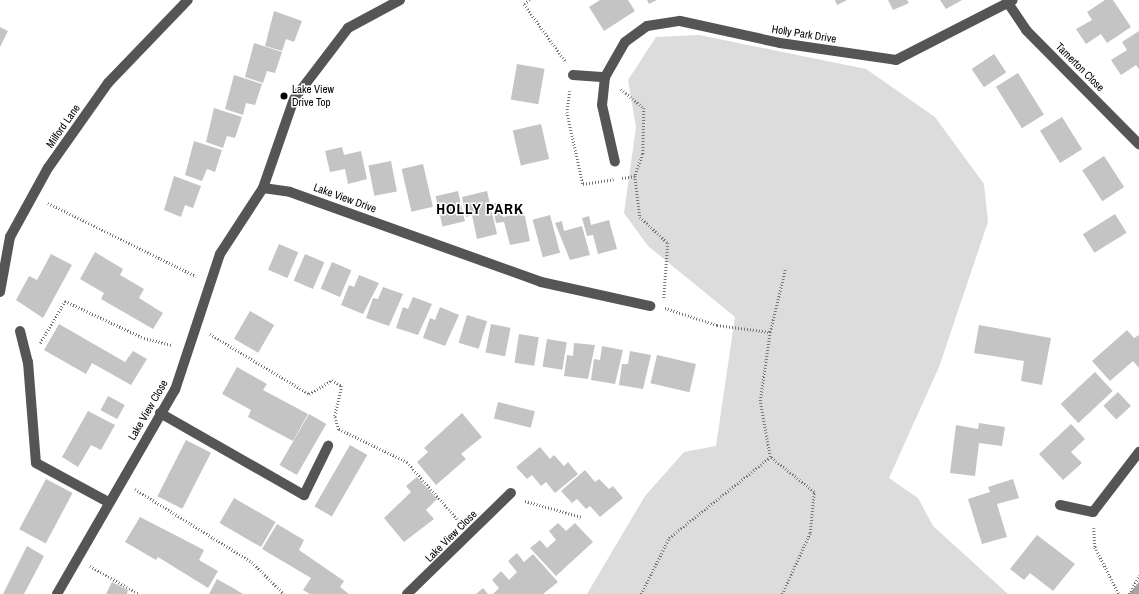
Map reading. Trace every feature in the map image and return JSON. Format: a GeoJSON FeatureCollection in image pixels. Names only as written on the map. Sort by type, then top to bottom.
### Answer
{"type":"FeatureCollection","features":[{"type":"Feature","properties":{"kind":"street","name":"Milford Lane"},"geometry":{"type":"LineString","coordinates":[[0,292],[10,237],[33,196],[108,83],[188,0]]}},
{"type":"Feature","properties":{"kind":"street"},"geometry":{"type":"LineString","coordinates":[[263,188],[294,99],[348,28],[400,0]]}},
{"type":"Feature","properties":{"kind":"street","name":"Holly Park Drive"},"geometry":{"type":"LineString","coordinates":[[614,162],[602,105],[605,77],[625,42],[647,26],[680,21],[780,43],[896,60],[1011,2]]}},
{"type":"Feature","properties":{"kind":"street","name":"Tamerton Close"},"geometry":{"type":"LineString","coordinates":[[1011,2],[1026,30],[1139,144]]}},
{"type":"Feature","properties":{"kind":"street"},"geometry":{"type":"LineString","coordinates":[[573,75],[605,77]]}},
{"type":"Feature","properties":{"kind":"street","name":"Lake View Drive"},"geometry":{"type":"LineString","coordinates":[[263,188],[290,192],[541,282],[650,306]]}},
{"type":"Feature","properties":{"kind":"street","name":"Lake View Close"},"geometry":{"type":"LineString","coordinates":[[57,594],[108,502],[175,390],[220,254],[263,188]]}},
{"type":"Feature","properties":{"kind":"street"},"geometry":{"type":"LineString","coordinates":[[20,332],[28,362],[36,463],[108,502]]}},
{"type":"Feature","properties":{"kind":"street"},"geometry":{"type":"LineString","coordinates":[[160,413],[304,495],[328,446]]}},
{"type":"Feature","properties":{"kind":"street"},"geometry":{"type":"LineString","coordinates":[[1060,506],[1093,512],[1139,452]]}},
{"type":"Feature","properties":{"kind":"street","name":"Lake View Close"},"geometry":{"type":"LineString","coordinates":[[407,594],[471,534],[511,493]]}},
{"type":"Feature","properties":{"kind":"path"},"geometry":{"type":"LineString","coordinates":[[530,0],[524,4],[573,75],[567,112],[583,184],[635,176]]}},
{"type":"Feature","properties":{"kind":"path"},"geometry":{"type":"LineString","coordinates":[[605,77],[644,108],[643,154],[635,176],[640,217],[668,243],[663,307]]}},
{"type":"Feature","properties":{"kind":"path"},"geometry":{"type":"LineString","coordinates":[[33,196],[187,272]]}},
{"type":"Feature","properties":{"kind":"path"},"geometry":{"type":"LineString","coordinates":[[782,594],[810,532],[814,492],[770,456],[760,401],[770,332],[785,270]]}},
{"type":"Feature","properties":{"kind":"path"},"geometry":{"type":"LineString","coordinates":[[28,362],[65,302],[144,338],[188,348]]}},
{"type":"Feature","properties":{"kind":"path"},"geometry":{"type":"LineString","coordinates":[[650,306],[663,307],[717,325],[770,332]]}},
{"type":"Feature","properties":{"kind":"path"},"geometry":{"type":"LineString","coordinates":[[197,324],[281,375],[292,387],[309,394],[332,380],[342,386],[335,417],[339,429],[407,462],[471,534]]}},
{"type":"Feature","properties":{"kind":"path"},"geometry":{"type":"LineString","coordinates":[[641,594],[641,587],[668,538],[770,456]]}},
{"type":"Feature","properties":{"kind":"path"},"geometry":{"type":"LineString","coordinates":[[121,481],[186,517],[252,562],[284,594]]}},
{"type":"Feature","properties":{"kind":"path"},"geometry":{"type":"LineString","coordinates":[[511,493],[525,502],[582,517]]}},
{"type":"Feature","properties":{"kind":"path"},"geometry":{"type":"LineString","coordinates":[[1093,512],[1095,547],[1119,594]]}},
{"type":"Feature","properties":{"kind":"path"},"geometry":{"type":"LineString","coordinates":[[76,558],[139,594]]}},
{"type":"Feature","properties":{"kind":"path"},"geometry":{"type":"LineString","coordinates":[[1128,594],[1139,576]]}},
{"type":"Feature","properties":{"kind":"shaded area"},"geometry":{"type":"Polygon","coordinates":[[[699,35],[866,69],[935,117],[984,184],[988,222],[939,367],[889,478],[918,498],[933,526],[1008,594],[587,594],[645,496],[684,452],[716,446],[735,317],[648,246],[624,213],[636,127],[628,80],[656,37],[699,35]]]}},
{"type":"Feature","properties":{"kind":"shaded area"},"geometry":{"type":"Polygon","coordinates":[[[1139,582],[1139,594],[1129,594],[1139,582]]]}},
{"type":"Feature","properties":{"kind":"building"},"geometry":{"type":"Polygon","coordinates":[[[600,0],[628,0],[635,11],[604,31],[589,7],[600,0]]]}},
{"type":"Feature","properties":{"kind":"building"},"geometry":{"type":"Polygon","coordinates":[[[647,0],[657,0],[649,4],[647,0]]]}},
{"type":"Feature","properties":{"kind":"building"},"geometry":{"type":"Polygon","coordinates":[[[835,0],[847,0],[837,5],[835,0]]]}},
{"type":"Feature","properties":{"kind":"building"},"geometry":{"type":"Polygon","coordinates":[[[888,0],[907,0],[909,3],[893,10],[888,0]]]}},
{"type":"Feature","properties":{"kind":"building"},"geometry":{"type":"Polygon","coordinates":[[[940,0],[962,0],[946,9],[940,0]]]}},
{"type":"Feature","properties":{"kind":"building"},"geometry":{"type":"Polygon","coordinates":[[[1105,0],[1113,0],[1131,27],[1107,43],[1101,34],[1086,44],[1076,29],[1092,20],[1087,12],[1105,0]]]}},
{"type":"Feature","properties":{"kind":"building"},"geometry":{"type":"Polygon","coordinates":[[[274,11],[302,21],[294,42],[286,39],[282,51],[265,46],[274,11]]]}},
{"type":"Feature","properties":{"kind":"building"},"geometry":{"type":"Polygon","coordinates":[[[0,27],[8,31],[0,47],[0,27]]]}},
{"type":"Feature","properties":{"kind":"building"},"geometry":{"type":"Polygon","coordinates":[[[1139,31],[1139,69],[1136,65],[1121,75],[1111,60],[1127,50],[1122,42],[1139,31]]]}},
{"type":"Feature","properties":{"kind":"building"},"geometry":{"type":"Polygon","coordinates":[[[254,43],[282,52],[275,73],[267,71],[263,83],[245,77],[254,43]]]}},
{"type":"Feature","properties":{"kind":"building"},"geometry":{"type":"Polygon","coordinates":[[[994,54],[1006,72],[984,87],[972,69],[994,54]]]}},
{"type":"Feature","properties":{"kind":"building"},"geometry":{"type":"Polygon","coordinates":[[[517,64],[545,69],[538,104],[511,99],[517,64]]]}},
{"type":"Feature","properties":{"kind":"building"},"geometry":{"type":"Polygon","coordinates":[[[1018,73],[1044,115],[1022,128],[996,87],[1018,73]]]}},
{"type":"Feature","properties":{"kind":"building"},"geometry":{"type":"Polygon","coordinates":[[[234,75],[262,84],[255,105],[246,103],[243,115],[225,109],[234,75]]]}},
{"type":"Feature","properties":{"kind":"building"},"geometry":{"type":"Polygon","coordinates":[[[214,108],[242,117],[235,138],[227,136],[223,148],[206,142],[214,108]]]}},
{"type":"Feature","properties":{"kind":"building"},"geometry":{"type":"Polygon","coordinates":[[[1062,117],[1082,149],[1060,163],[1040,131],[1062,117]]]}},
{"type":"Feature","properties":{"kind":"building"},"geometry":{"type":"Polygon","coordinates":[[[541,124],[549,159],[521,166],[513,131],[541,124]]]}},
{"type":"Feature","properties":{"kind":"building"},"geometry":{"type":"Polygon","coordinates":[[[194,141],[222,150],[215,172],[207,169],[202,181],[185,175],[194,141]]]}},
{"type":"Feature","properties":{"kind":"building"},"geometry":{"type":"Polygon","coordinates":[[[342,147],[344,155],[361,151],[367,179],[348,184],[345,169],[330,172],[325,151],[342,147]]]}},
{"type":"Feature","properties":{"kind":"building"},"geometry":{"type":"Polygon","coordinates":[[[1104,156],[1124,187],[1102,201],[1082,170],[1104,156]]]}},
{"type":"Feature","properties":{"kind":"building"},"geometry":{"type":"Polygon","coordinates":[[[391,161],[397,191],[374,196],[368,165],[391,161]]]}},
{"type":"Feature","properties":{"kind":"building"},"geometry":{"type":"Polygon","coordinates":[[[423,164],[433,207],[411,212],[402,169],[423,164]]]}},
{"type":"Feature","properties":{"kind":"building"},"geometry":{"type":"Polygon","coordinates":[[[174,176],[201,186],[193,208],[185,205],[181,217],[164,210],[174,176]]]}},
{"type":"Feature","properties":{"kind":"building"},"geometry":{"type":"Polygon","coordinates":[[[458,191],[465,221],[443,226],[436,196],[458,191]]]}},
{"type":"Feature","properties":{"kind":"building"},"geometry":{"type":"Polygon","coordinates":[[[487,191],[497,234],[477,239],[472,215],[466,217],[462,197],[487,191]]]}},
{"type":"Feature","properties":{"kind":"building"},"geometry":{"type":"Polygon","coordinates":[[[500,202],[503,217],[524,212],[530,241],[510,245],[504,222],[496,223],[492,204],[500,202]]]}},
{"type":"Feature","properties":{"kind":"building"},"geometry":{"type":"Polygon","coordinates":[[[1115,214],[1127,233],[1094,253],[1083,234],[1115,214]]]}},
{"type":"Feature","properties":{"kind":"building"},"geometry":{"type":"Polygon","coordinates":[[[550,215],[560,253],[543,257],[533,220],[550,215]]]}},
{"type":"Feature","properties":{"kind":"building"},"geometry":{"type":"Polygon","coordinates":[[[589,216],[591,225],[609,220],[617,249],[598,254],[593,235],[587,236],[582,218],[589,216]]]}},
{"type":"Feature","properties":{"kind":"building"},"geometry":{"type":"Polygon","coordinates":[[[562,221],[564,231],[582,226],[590,255],[570,260],[555,223],[562,221]]]}},
{"type":"Feature","properties":{"kind":"building"},"geometry":{"type":"Polygon","coordinates":[[[279,244],[298,252],[287,278],[268,270],[279,244]]]}},
{"type":"Feature","properties":{"kind":"building"},"geometry":{"type":"Polygon","coordinates":[[[95,252],[123,269],[120,275],[144,289],[139,298],[163,313],[153,329],[101,299],[104,293],[80,279],[95,252]]]}},
{"type":"Feature","properties":{"kind":"building"},"geometry":{"type":"Polygon","coordinates":[[[51,254],[72,265],[43,318],[16,300],[29,276],[37,280],[51,254]]]}},
{"type":"Feature","properties":{"kind":"building"},"geometry":{"type":"Polygon","coordinates":[[[305,254],[324,262],[313,289],[294,281],[305,254]]]}},
{"type":"Feature","properties":{"kind":"building"},"geometry":{"type":"Polygon","coordinates":[[[332,262],[351,270],[340,297],[321,289],[332,262]]]}},
{"type":"Feature","properties":{"kind":"building"},"geometry":{"type":"Polygon","coordinates":[[[359,275],[379,283],[363,314],[341,305],[349,285],[354,287],[359,275]]]}},
{"type":"Feature","properties":{"kind":"building"},"geometry":{"type":"Polygon","coordinates":[[[383,287],[403,294],[389,326],[366,318],[373,298],[378,299],[383,287]]]}},
{"type":"Feature","properties":{"kind":"building"},"geometry":{"type":"Polygon","coordinates":[[[413,297],[432,304],[418,335],[396,328],[403,307],[408,309],[413,297]]]}},
{"type":"Feature","properties":{"kind":"building"},"geometry":{"type":"Polygon","coordinates":[[[440,307],[459,315],[445,346],[423,338],[430,318],[435,320],[440,307]]]}},
{"type":"Feature","properties":{"kind":"building"},"geometry":{"type":"Polygon","coordinates":[[[250,311],[274,325],[258,353],[234,339],[250,311]]]}},
{"type":"Feature","properties":{"kind":"building"},"geometry":{"type":"Polygon","coordinates":[[[467,315],[487,321],[479,349],[459,343],[467,315]]]}},
{"type":"Feature","properties":{"kind":"building"},"geometry":{"type":"Polygon","coordinates":[[[59,324],[125,362],[133,351],[147,359],[131,385],[92,363],[86,374],[44,350],[59,324]]]}},
{"type":"Feature","properties":{"kind":"building"},"geometry":{"type":"Polygon","coordinates":[[[491,324],[511,328],[505,356],[485,352],[491,324]]]}},
{"type":"Feature","properties":{"kind":"building"},"geometry":{"type":"Polygon","coordinates":[[[979,325],[1051,338],[1042,385],[1021,381],[1024,361],[974,353],[979,325]]]}},
{"type":"Feature","properties":{"kind":"building"},"geometry":{"type":"Polygon","coordinates":[[[1127,330],[1134,338],[1139,335],[1139,368],[1133,361],[1110,381],[1092,361],[1127,330]]]}},
{"type":"Feature","properties":{"kind":"building"},"geometry":{"type":"Polygon","coordinates":[[[519,334],[539,337],[534,366],[514,363],[519,334]]]}},
{"type":"Feature","properties":{"kind":"building"},"geometry":{"type":"Polygon","coordinates":[[[547,339],[567,342],[562,370],[543,367],[547,339]]]}},
{"type":"Feature","properties":{"kind":"building"},"geometry":{"type":"Polygon","coordinates":[[[574,343],[595,345],[588,379],[564,376],[567,355],[573,356],[574,343]]]}},
{"type":"Feature","properties":{"kind":"building"},"geometry":{"type":"Polygon","coordinates":[[[602,346],[623,350],[615,384],[591,380],[594,359],[600,360],[602,346]]]}},
{"type":"Feature","properties":{"kind":"building"},"geometry":{"type":"Polygon","coordinates":[[[630,351],[651,355],[643,389],[619,385],[622,364],[628,364],[630,351]]]}},
{"type":"Feature","properties":{"kind":"building"},"geometry":{"type":"Polygon","coordinates":[[[657,355],[696,364],[689,392],[650,383],[657,355]]]}},
{"type":"Feature","properties":{"kind":"building"},"geometry":{"type":"Polygon","coordinates":[[[237,367],[267,384],[263,390],[308,414],[293,441],[248,417],[251,410],[222,394],[237,367]]]}},
{"type":"Feature","properties":{"kind":"building"},"geometry":{"type":"Polygon","coordinates":[[[1095,372],[1113,391],[1078,423],[1061,404],[1095,372]]]}},
{"type":"Feature","properties":{"kind":"building"},"geometry":{"type":"Polygon","coordinates":[[[1118,392],[1131,406],[1116,420],[1103,406],[1118,392]]]}},
{"type":"Feature","properties":{"kind":"building"},"geometry":{"type":"Polygon","coordinates":[[[108,396],[125,405],[117,419],[100,410],[108,396]]]}},
{"type":"Feature","properties":{"kind":"building"},"geometry":{"type":"Polygon","coordinates":[[[498,402],[535,411],[531,428],[494,418],[498,402]]]}},
{"type":"Feature","properties":{"kind":"building"},"geometry":{"type":"Polygon","coordinates":[[[88,411],[115,425],[101,450],[91,445],[78,467],[62,457],[88,411]]]}},
{"type":"Feature","properties":{"kind":"building"},"geometry":{"type":"Polygon","coordinates":[[[462,413],[482,437],[461,454],[466,459],[436,485],[417,462],[428,452],[424,448],[462,413]]]}},
{"type":"Feature","properties":{"kind":"building"},"geometry":{"type":"Polygon","coordinates":[[[309,414],[326,424],[297,475],[280,465],[309,414]]]}},
{"type":"Feature","properties":{"kind":"building"},"geometry":{"type":"Polygon","coordinates":[[[979,423],[1005,427],[1002,446],[979,443],[975,476],[950,473],[956,425],[978,429],[979,423]]]}},
{"type":"Feature","properties":{"kind":"building"},"geometry":{"type":"Polygon","coordinates":[[[1071,424],[1085,439],[1071,452],[1082,463],[1063,480],[1039,454],[1071,424]]]}},
{"type":"Feature","properties":{"kind":"building"},"geometry":{"type":"Polygon","coordinates":[[[186,440],[211,453],[182,509],[157,496],[186,440]]]}},
{"type":"Feature","properties":{"kind":"building"},"geometry":{"type":"Polygon","coordinates":[[[350,445],[367,455],[332,516],[314,506],[350,445]]]}},
{"type":"Feature","properties":{"kind":"building"},"geometry":{"type":"Polygon","coordinates":[[[540,447],[550,459],[554,455],[564,466],[568,462],[578,474],[555,493],[546,482],[541,486],[532,475],[527,479],[516,467],[540,447]]]}},
{"type":"Feature","properties":{"kind":"building"},"geometry":{"type":"Polygon","coordinates":[[[585,470],[595,482],[599,479],[609,489],[613,486],[623,498],[600,517],[590,506],[586,509],[577,499],[572,503],[561,491],[585,470]]]}},
{"type":"Feature","properties":{"kind":"building"},"geometry":{"type":"Polygon","coordinates":[[[417,477],[437,499],[426,510],[434,519],[404,542],[384,518],[411,492],[406,486],[417,477]]]}},
{"type":"Feature","properties":{"kind":"building"},"geometry":{"type":"Polygon","coordinates":[[[46,479],[72,493],[46,543],[19,529],[46,479]]]}},
{"type":"Feature","properties":{"kind":"building"},"geometry":{"type":"Polygon","coordinates":[[[1013,479],[1019,498],[997,504],[1007,537],[982,544],[968,499],[990,492],[988,487],[1013,479]]]}},
{"type":"Feature","properties":{"kind":"building"},"geometry":{"type":"Polygon","coordinates":[[[234,498],[276,522],[261,547],[220,523],[234,498]]]}},
{"type":"Feature","properties":{"kind":"building"},"geometry":{"type":"Polygon","coordinates":[[[140,517],[204,550],[199,560],[218,571],[208,588],[158,557],[156,560],[125,542],[140,517]]]}},
{"type":"Feature","properties":{"kind":"building"},"geometry":{"type":"Polygon","coordinates":[[[558,523],[566,531],[575,523],[593,542],[556,576],[530,548],[540,540],[547,548],[556,540],[549,531],[558,523]]]}},
{"type":"Feature","properties":{"kind":"building"},"geometry":{"type":"Polygon","coordinates":[[[277,524],[304,540],[299,550],[344,581],[340,587],[349,594],[310,594],[303,590],[311,578],[262,549],[277,524]]]}},
{"type":"Feature","properties":{"kind":"building"},"geometry":{"type":"Polygon","coordinates":[[[1037,535],[1075,564],[1053,591],[1030,573],[1024,580],[1010,569],[1037,535]]]}},
{"type":"Feature","properties":{"kind":"building"},"geometry":{"type":"Polygon","coordinates":[[[27,546],[44,556],[24,594],[3,594],[27,546]]]}},
{"type":"Feature","properties":{"kind":"building"},"geometry":{"type":"Polygon","coordinates":[[[517,553],[524,562],[533,554],[558,582],[543,594],[493,594],[499,588],[492,580],[501,571],[509,580],[517,572],[508,561],[517,553]]]}},
{"type":"Feature","properties":{"kind":"building"},"geometry":{"type":"Polygon","coordinates":[[[217,579],[233,588],[243,594],[209,594],[217,579]]]}},
{"type":"Feature","properties":{"kind":"building"},"geometry":{"type":"Polygon","coordinates":[[[112,582],[128,590],[127,594],[106,594],[112,582]]]}},
{"type":"Feature","properties":{"kind":"building"},"geometry":{"type":"Polygon","coordinates":[[[483,588],[488,594],[476,594],[483,588]]]}},
{"type":"Feature","properties":{"kind":"place","name":"Lake View Drive Top"},"geometry":{"type":"Point","coordinates":[284,96]}},
{"type":"Feature","properties":{"kind":"district","name":"HOLLY PARK"},"geometry":{"type":"Point","coordinates":[480,209]}}]}
